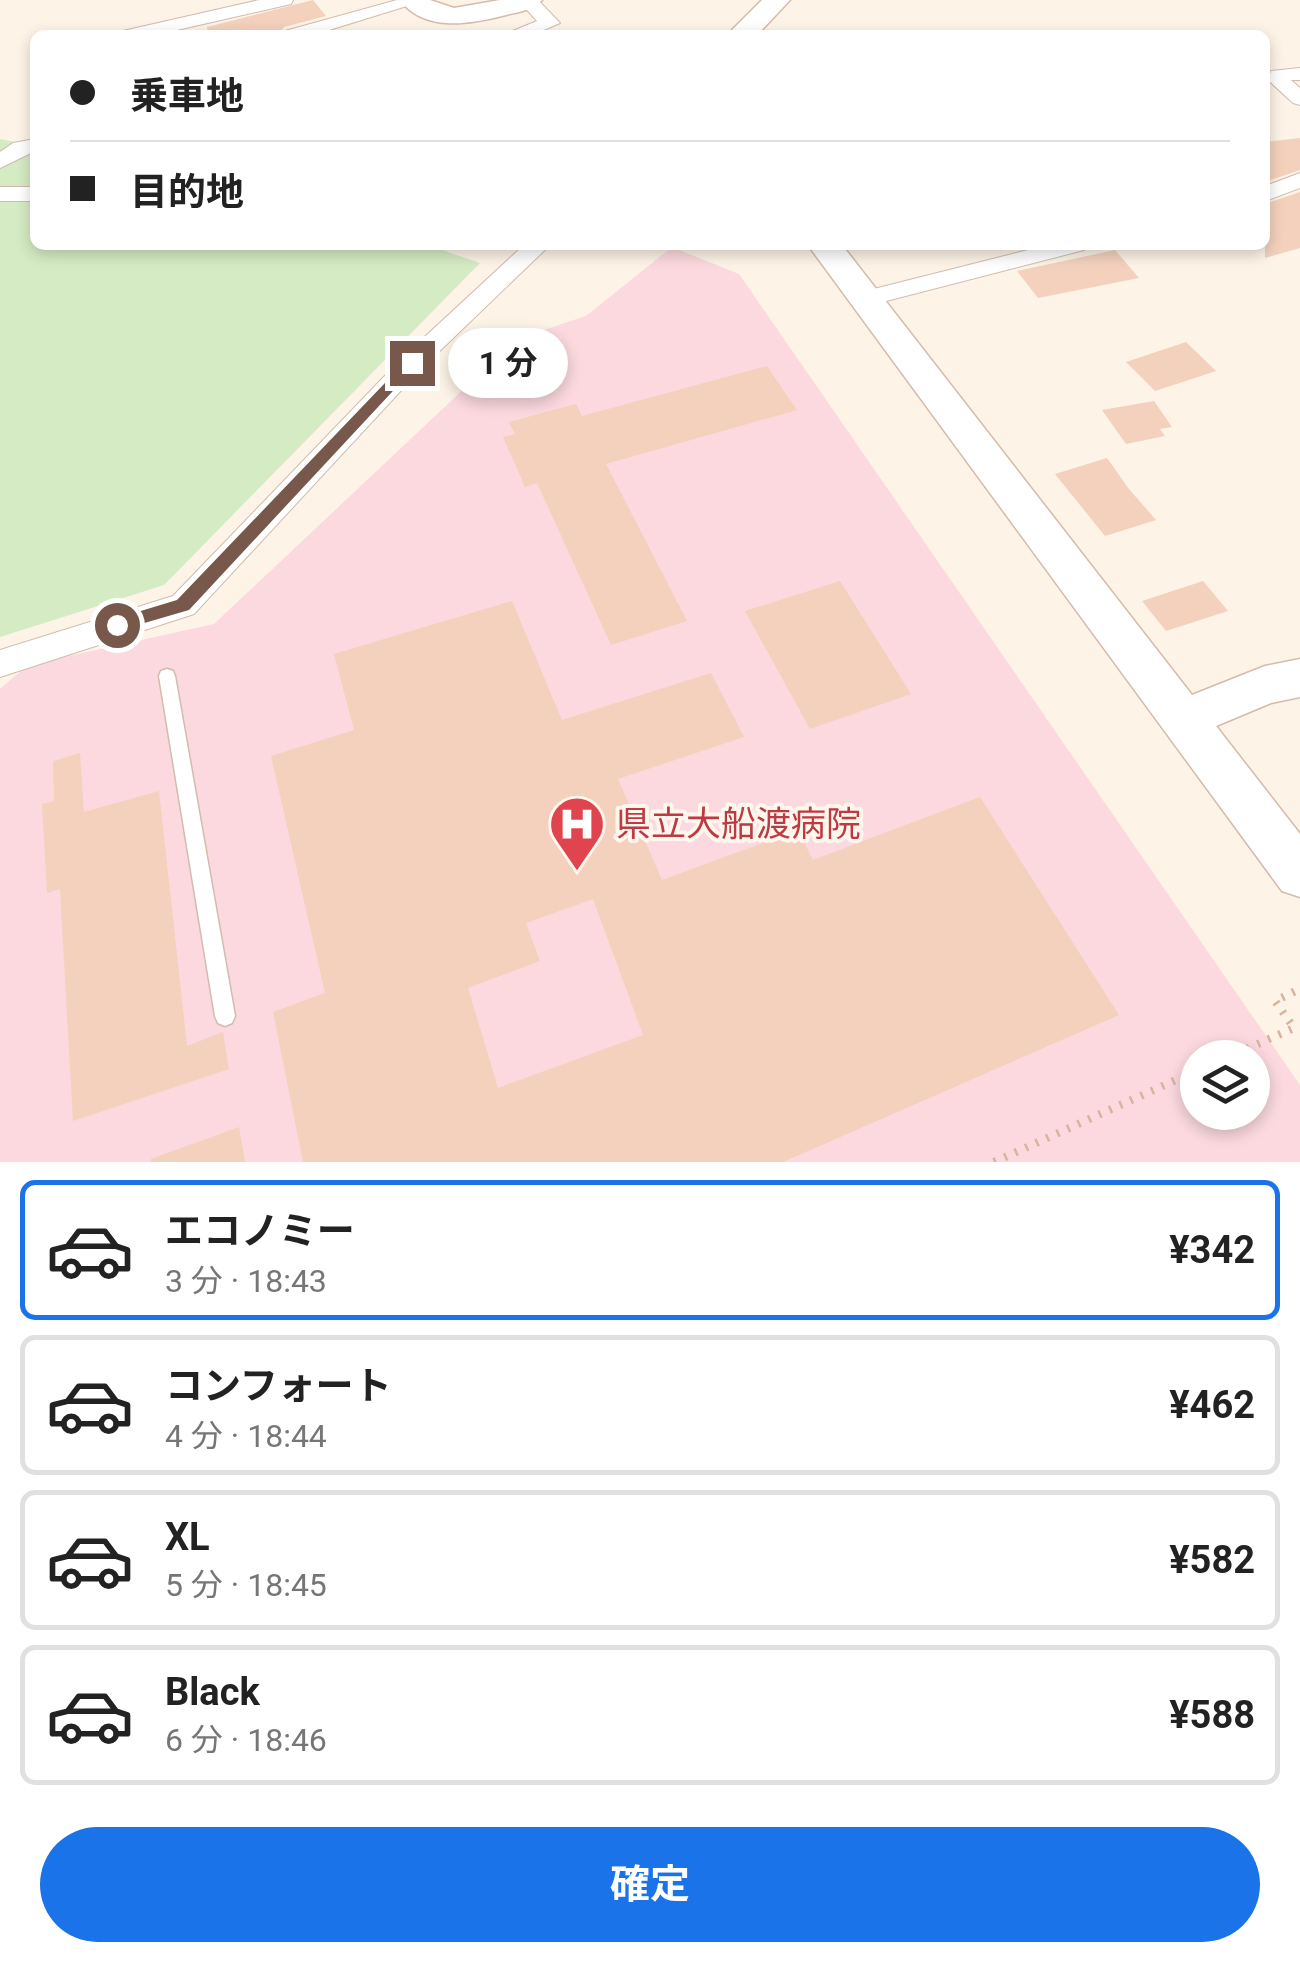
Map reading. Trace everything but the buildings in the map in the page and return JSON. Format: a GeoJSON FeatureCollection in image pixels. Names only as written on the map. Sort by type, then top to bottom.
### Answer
{"type":"FeatureCollection","features":[{"type":"Feature","properties":{"kind":"street"},"geometry":{"type":"LineString","coordinates":[[152,30],[284,0]]}},
{"type":"Feature","properties":{"kind":"street"},"geometry":{"type":"LineString","coordinates":[[309,30],[413,0],[424,10],[446,16],[528,0],[550,23],[528,30]]}},
{"type":"Feature","properties":{"kind":"street"},"geometry":{"type":"LineString","coordinates":[[745,30],[777,0]]}},
{"type":"Feature","properties":{"kind":"street"},"geometry":{"type":"LineString","coordinates":[[1300,74],[1285,73],[1278,75],[1278,80],[1300,99]]}},
{"type":"Feature","properties":{"kind":"street"},"geometry":{"type":"LineString","coordinates":[[0,161],[30,145]]}},
{"type":"Feature","properties":{"kind":"street"},"geometry":{"type":"LineString","coordinates":[[1270,192],[1300,180]]}},
{"type":"Feature","properties":{"kind":"street"},"geometry":{"type":"LineString","coordinates":[[0,194],[30,194]]}},
{"type":"Feature","properties":{"kind":"street"},"geometry":{"type":"LineString","coordinates":[[0,664],[24,653],[183,605],[412,363],[533,250]]}},
{"type":"Feature","properties":{"kind":"street"},"geometry":{"type":"LineString","coordinates":[[829,250],[1300,874]]}},
{"type":"Feature","properties":{"kind":"street"},"geometry":{"type":"LineString","coordinates":[[866,298],[1056,250]]}},
{"type":"Feature","properties":{"kind":"street"},"geometry":{"type":"LineString","coordinates":[[1182,719],[1266,685],[1300,678]]}},
{"type":"Feature","properties":{"kind":"lane"},"geometry":{"type":"LineString","coordinates":[[168,676],[224,1016]]}},
{"type":"Feature","properties":{"kind":"path"},"geometry":{"type":"LineString","coordinates":[[1267,1040],[1294,1028],[1274,1002],[1300,989]]}},
{"type":"Feature","properties":{"kind":"path"},"geometry":{"type":"LineString","coordinates":[[994,1162],[1180,1078]]}},
{"type":"Feature","properties":{"kind":"shaded area","name":"県立大船渡病院"},"geometry":{"type":"Polygon","coordinates":[[[668,250],[679,250],[739,274],[1269,1040],[1180,1040],[1180,1130],[1270,1130],[1270,1042],[1300,1085],[1300,1162],[0,1162],[0,689],[28,665],[214,624],[517,339],[586,316],[668,250]]]}},
{"type":"Feature","properties":{"kind":"green space"},"geometry":{"type":"Polygon","coordinates":[[[0,139],[30,145],[30,250],[442,250],[480,263],[164,585],[0,637],[0,139]]]}},
{"type":"Feature","properties":{"kind":"place","name":"県立大船渡病院"},"geometry":{"type":"Point","coordinates":[577,873]}},
{"type":"Feature","properties":{"kind":"route"},"geometry":{"type":"LineString","coordinates":[[117,625],[183,605],[412,363]]}}]}
